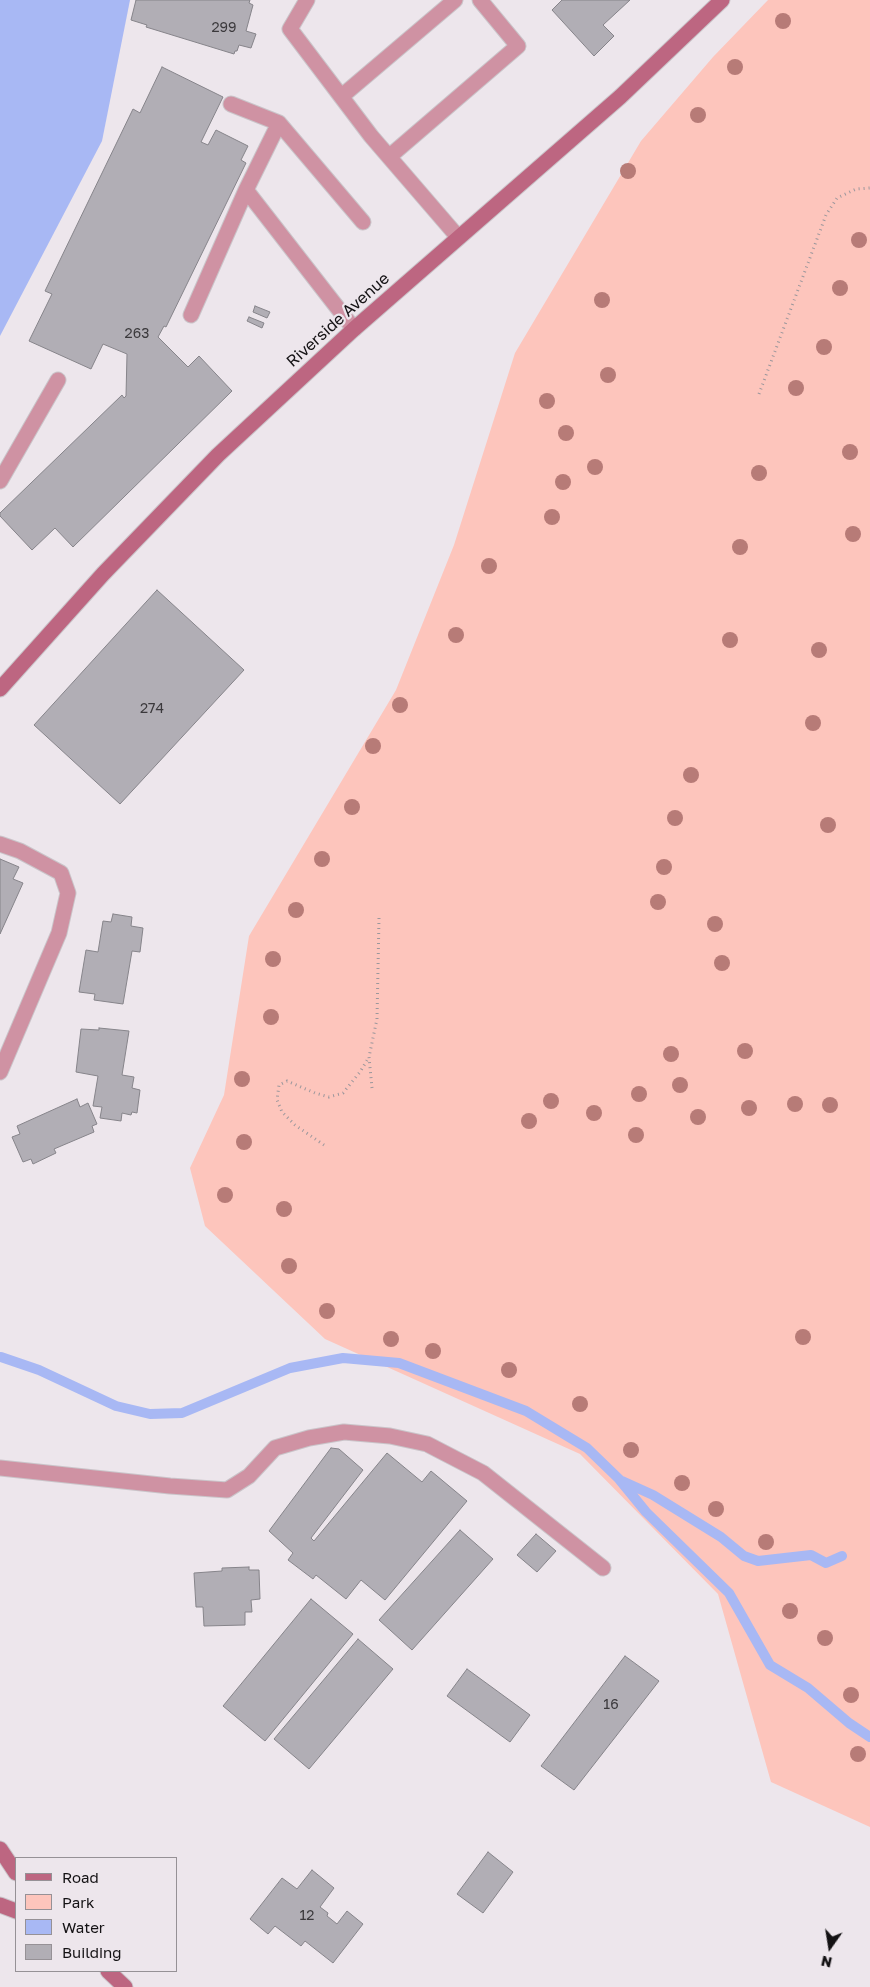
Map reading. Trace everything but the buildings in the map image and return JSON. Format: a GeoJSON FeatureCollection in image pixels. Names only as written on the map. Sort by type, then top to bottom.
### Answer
{"type":"FeatureCollection","features":[{"type":"Feature","properties":{"kind":"main road","name":"Riverside Avenue"},"geometry":{"type":"LineString","coordinates":[[0,689],[72,608],[171,502],[218,455],[354,329],[620,97],[722,0]]}},
{"type":"Feature","properties":{"kind":"main road"},"geometry":{"type":"LineString","coordinates":[[0,1850],[15,1872]]}},
{"type":"Feature","properties":{"kind":"main road"},"geometry":{"type":"LineString","coordinates":[[0,1905],[15,1911]]}},
{"type":"Feature","properties":{"kind":"main road"},"geometry":{"type":"LineString","coordinates":[[109,1972],[125,1987]]}},
{"type":"Feature","properties":{"kind":"lane"},"geometry":{"type":"LineString","coordinates":[[307,0],[290,29],[371,136],[458,237]]}},
{"type":"Feature","properties":{"kind":"lane"},"geometry":{"type":"LineString","coordinates":[[342,96],[455,0]]}},
{"type":"Feature","properties":{"kind":"lane"},"geometry":{"type":"LineString","coordinates":[[390,156],[518,46],[480,0]]}},
{"type":"Feature","properties":{"kind":"lane"},"geometry":{"type":"LineString","coordinates":[[231,104],[279,123],[363,222]]}},
{"type":"Feature","properties":{"kind":"lane"},"geometry":{"type":"LineString","coordinates":[[192,315],[246,190],[279,123]]}},
{"type":"Feature","properties":{"kind":"lane"},"geometry":{"type":"LineString","coordinates":[[246,190],[354,329]]}},
{"type":"Feature","properties":{"kind":"lane"},"geometry":{"type":"LineString","coordinates":[[0,481],[58,380]]}},
{"type":"Feature","properties":{"kind":"lane"},"geometry":{"type":"LineString","coordinates":[[0,844],[20,851],[61,873],[68,893],[59,933],[0,1072]]}},
{"type":"Feature","properties":{"kind":"lane"},"geometry":{"type":"LineString","coordinates":[[0,1468],[170,1486],[227,1490],[249,1476],[275,1448],[308,1438],[344,1432],[390,1436],[428,1444],[482,1473],[603,1568]]}},
{"type":"Feature","properties":{"kind":"path"},"geometry":{"type":"LineString","coordinates":[[759,394],[826,215],[837,198],[856,188],[870,188]]}},
{"type":"Feature","properties":{"kind":"path"},"geometry":{"type":"LineString","coordinates":[[372,1088],[369,1057],[377,1019],[379,918]]}},
{"type":"Feature","properties":{"kind":"path"},"geometry":{"type":"LineString","coordinates":[[324,1146],[295,1125],[282,1112],[277,1100],[279,1084],[287,1081],[329,1097],[343,1094],[369,1057]]}},
{"type":"Feature","properties":{"kind":"green space"},"geometry":{"type":"Polygon","coordinates":[[[768,0],[870,0],[870,1827],[771,1782],[718,1594],[580,1454],[325,1339],[205,1226],[190,1168],[224,1095],[249,936],[396,690],[454,545],[515,353],[641,141],[713,57],[768,0]]]}},
{"type":"Feature","properties":{"kind":"water"},"geometry":{"type":"Polygon","coordinates":[[[0,0],[130,0],[102,141],[0,336],[0,0]]]}},
{"type":"Feature","properties":{"kind":"waterway"},"geometry":{"type":"LineString","coordinates":[[1,1357],[39,1370],[116,1406],[150,1414],[182,1413],[290,1368],[343,1358],[399,1363],[526,1411],[587,1448],[619,1479],[646,1512],[729,1593],[770,1665],[808,1688],[849,1723],[870,1737]]}},
{"type":"Feature","properties":{"kind":"waterway"},"geometry":{"type":"LineString","coordinates":[[622,1481],[653,1495],[721,1537],[744,1556],[758,1561],[811,1555],[826,1563],[842,1556]]}}]}
